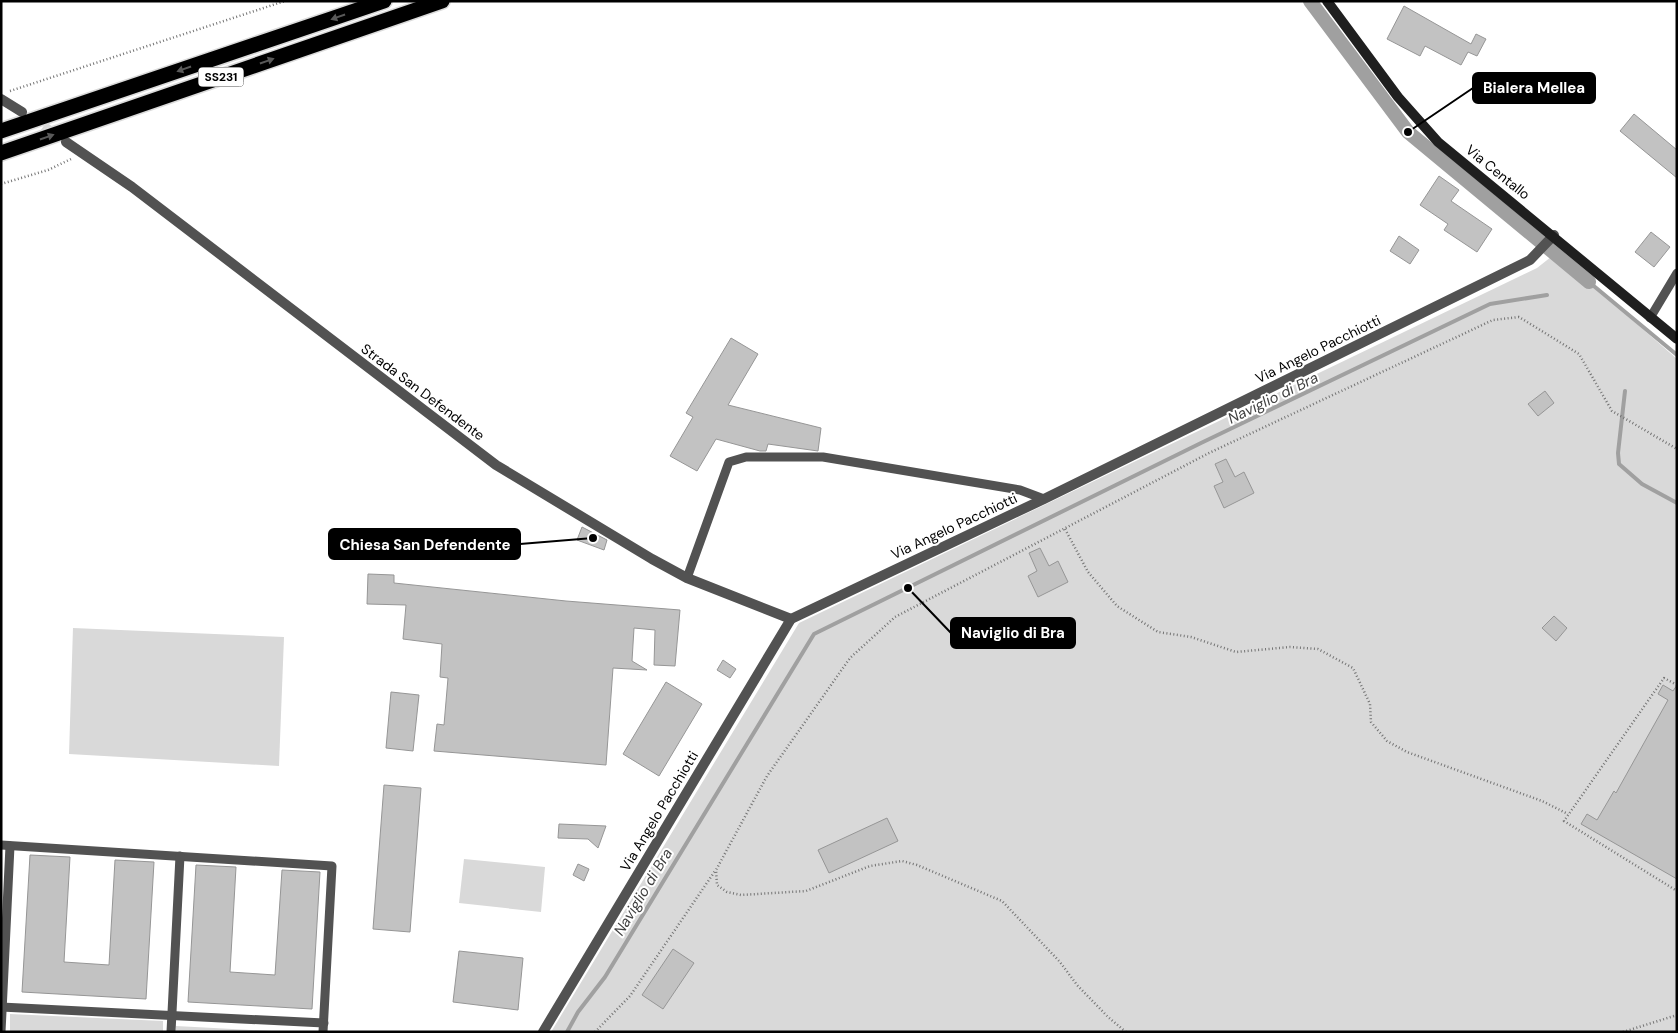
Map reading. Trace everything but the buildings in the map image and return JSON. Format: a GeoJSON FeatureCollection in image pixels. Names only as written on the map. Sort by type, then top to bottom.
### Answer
{"type":"FeatureCollection","features":[{"type":"Feature","properties":{"kind":"highway","name":"SS231"},"geometry":{"type":"LineString","coordinates":[[1,131],[384,1]]}},
{"type":"Feature","properties":{"kind":"highway","name":"SS231"},"geometry":{"type":"LineString","coordinates":[[1,153],[442,1]]}},
{"type":"Feature","properties":{"kind":"main road","name":"Via Centallo"},"geometry":{"type":"LineString","coordinates":[[1327,1],[1398,98],[1438,142],[1677,340]]}},
{"type":"Feature","properties":{"kind":"street"},"geometry":{"type":"LineString","coordinates":[[1,99],[22,112]]}},
{"type":"Feature","properties":{"kind":"street","name":"Strada San Defendente"},"geometry":{"type":"LineString","coordinates":[[66,142],[132,187],[496,465],[644,554],[688,578],[791,619]]}},
{"type":"Feature","properties":{"kind":"street","name":"Via Angelo Pacchiotti"},"geometry":{"type":"LineString","coordinates":[[543,1032],[791,619],[1044,499],[1530,260],[1552,238]]}},
{"type":"Feature","properties":{"kind":"lane"},"geometry":{"type":"LineString","coordinates":[[1650,318],[1677,273]]}},
{"type":"Feature","properties":{"kind":"lane"},"geometry":{"type":"LineString","coordinates":[[688,578],[728,462],[746,457],[824,457],[1020,490],[1044,499]]}},
{"type":"Feature","properties":{"kind":"lane"},"geometry":{"type":"LineString","coordinates":[[1,1032],[6,846],[332,866],[323,1027],[171,1015],[2,1007]]}},
{"type":"Feature","properties":{"kind":"lane"},"geometry":{"type":"LineString","coordinates":[[170,1032],[180,856]]}},
{"type":"Feature","properties":{"kind":"path"},"geometry":{"type":"LineString","coordinates":[[1,94],[284,1]]}},
{"type":"Feature","properties":{"kind":"path"},"geometry":{"type":"LineString","coordinates":[[1,184],[48,170],[84,154]]}},
{"type":"Feature","properties":{"kind":"path"},"geometry":{"type":"LineString","coordinates":[[595,1032],[630,996],[716,870],[767,776],[850,658],[896,617],[1209,453],[1493,320],[1518,316],[1579,354],[1616,415],[1677,449]]}},
{"type":"Feature","properties":{"kind":"path"},"geometry":{"type":"LineString","coordinates":[[1065,528],[1088,572],[1117,606],[1158,632],[1191,637],[1236,652],[1290,647],[1318,649],[1352,668],[1370,704],[1371,722],[1387,741],[1406,752],[1542,802],[1568,814]]}},
{"type":"Feature","properties":{"kind":"path"},"geometry":{"type":"LineString","coordinates":[[1677,684],[1664,678],[1564,821],[1677,891]]}},
{"type":"Feature","properties":{"kind":"path"},"geometry":{"type":"LineString","coordinates":[[716,870],[718,885],[727,892],[741,895],[806,891],[870,866],[902,861],[917,865],[1002,901],[1060,962],[1077,985],[1108,1017],[1126,1032]]}},
{"type":"Feature","properties":{"kind":"path"},"geometry":{"type":"LineString","coordinates":[[1623,1032],[1677,1015]]}},
{"type":"Feature","properties":{"kind":"shaded area"},"geometry":{"type":"Polygon","coordinates":[[[1556,253],[1677,359],[1677,1032],[551,1032],[799,623],[1537,268],[1556,253]]]}},
{"type":"Feature","properties":{"kind":"shaded area"},"geometry":{"type":"Polygon","coordinates":[[[73,628],[284,637],[279,766],[69,754],[73,628]]]}},
{"type":"Feature","properties":{"kind":"shaded area"},"geometry":{"type":"Polygon","coordinates":[[[464,859],[545,867],[541,912],[459,903],[464,859]]]}},
{"type":"Feature","properties":{"kind":"shaded area"},"geometry":{"type":"Polygon","coordinates":[[[10,1014],[163,1021],[163,1032],[10,1032],[10,1014]]]}},
{"type":"Feature","properties":{"kind":"shaded area"},"geometry":{"type":"Polygon","coordinates":[[[176,1026],[290,1032],[176,1032],[176,1026]]]}},
{"type":"Feature","properties":{"kind":"waterway"},"geometry":{"type":"LineString","coordinates":[[1310,1],[1408,132],[1589,282]]}},
{"type":"Feature","properties":{"kind":"waterway","name":"Naviglio di Bra"},"geometry":{"type":"LineString","coordinates":[[1589,282],[1677,355]]}},
{"type":"Feature","properties":{"kind":"waterway","name":"Naviglio di Bra"},"geometry":{"type":"LineString","coordinates":[[567,1032],[578,1012],[605,977],[814,634],[1201,443],[1490,304],[1547,295]]}},
{"type":"Feature","properties":{"kind":"waterway"},"geometry":{"type":"LineString","coordinates":[[1625,391],[1618,453],[1619,464],[1642,484],[1677,503]]}},
{"type":"Feature","properties":{"kind":"tunnel"},"geometry":{"type":"LineString","coordinates":[[31,118],[59,137]]}},
{"type":"Feature","properties":{"kind":"place","name":"Bialera Mellea"},"geometry":{"type":"Point","coordinates":[1408,132]}},
{"type":"Feature","properties":{"kind":"place","name":"Chiesa San Defendente"},"geometry":{"type":"Point","coordinates":[593,538]}},
{"type":"Feature","properties":{"kind":"place","name":"Naviglio di Bra"},"geometry":{"type":"Point","coordinates":[908,588]}}]}
